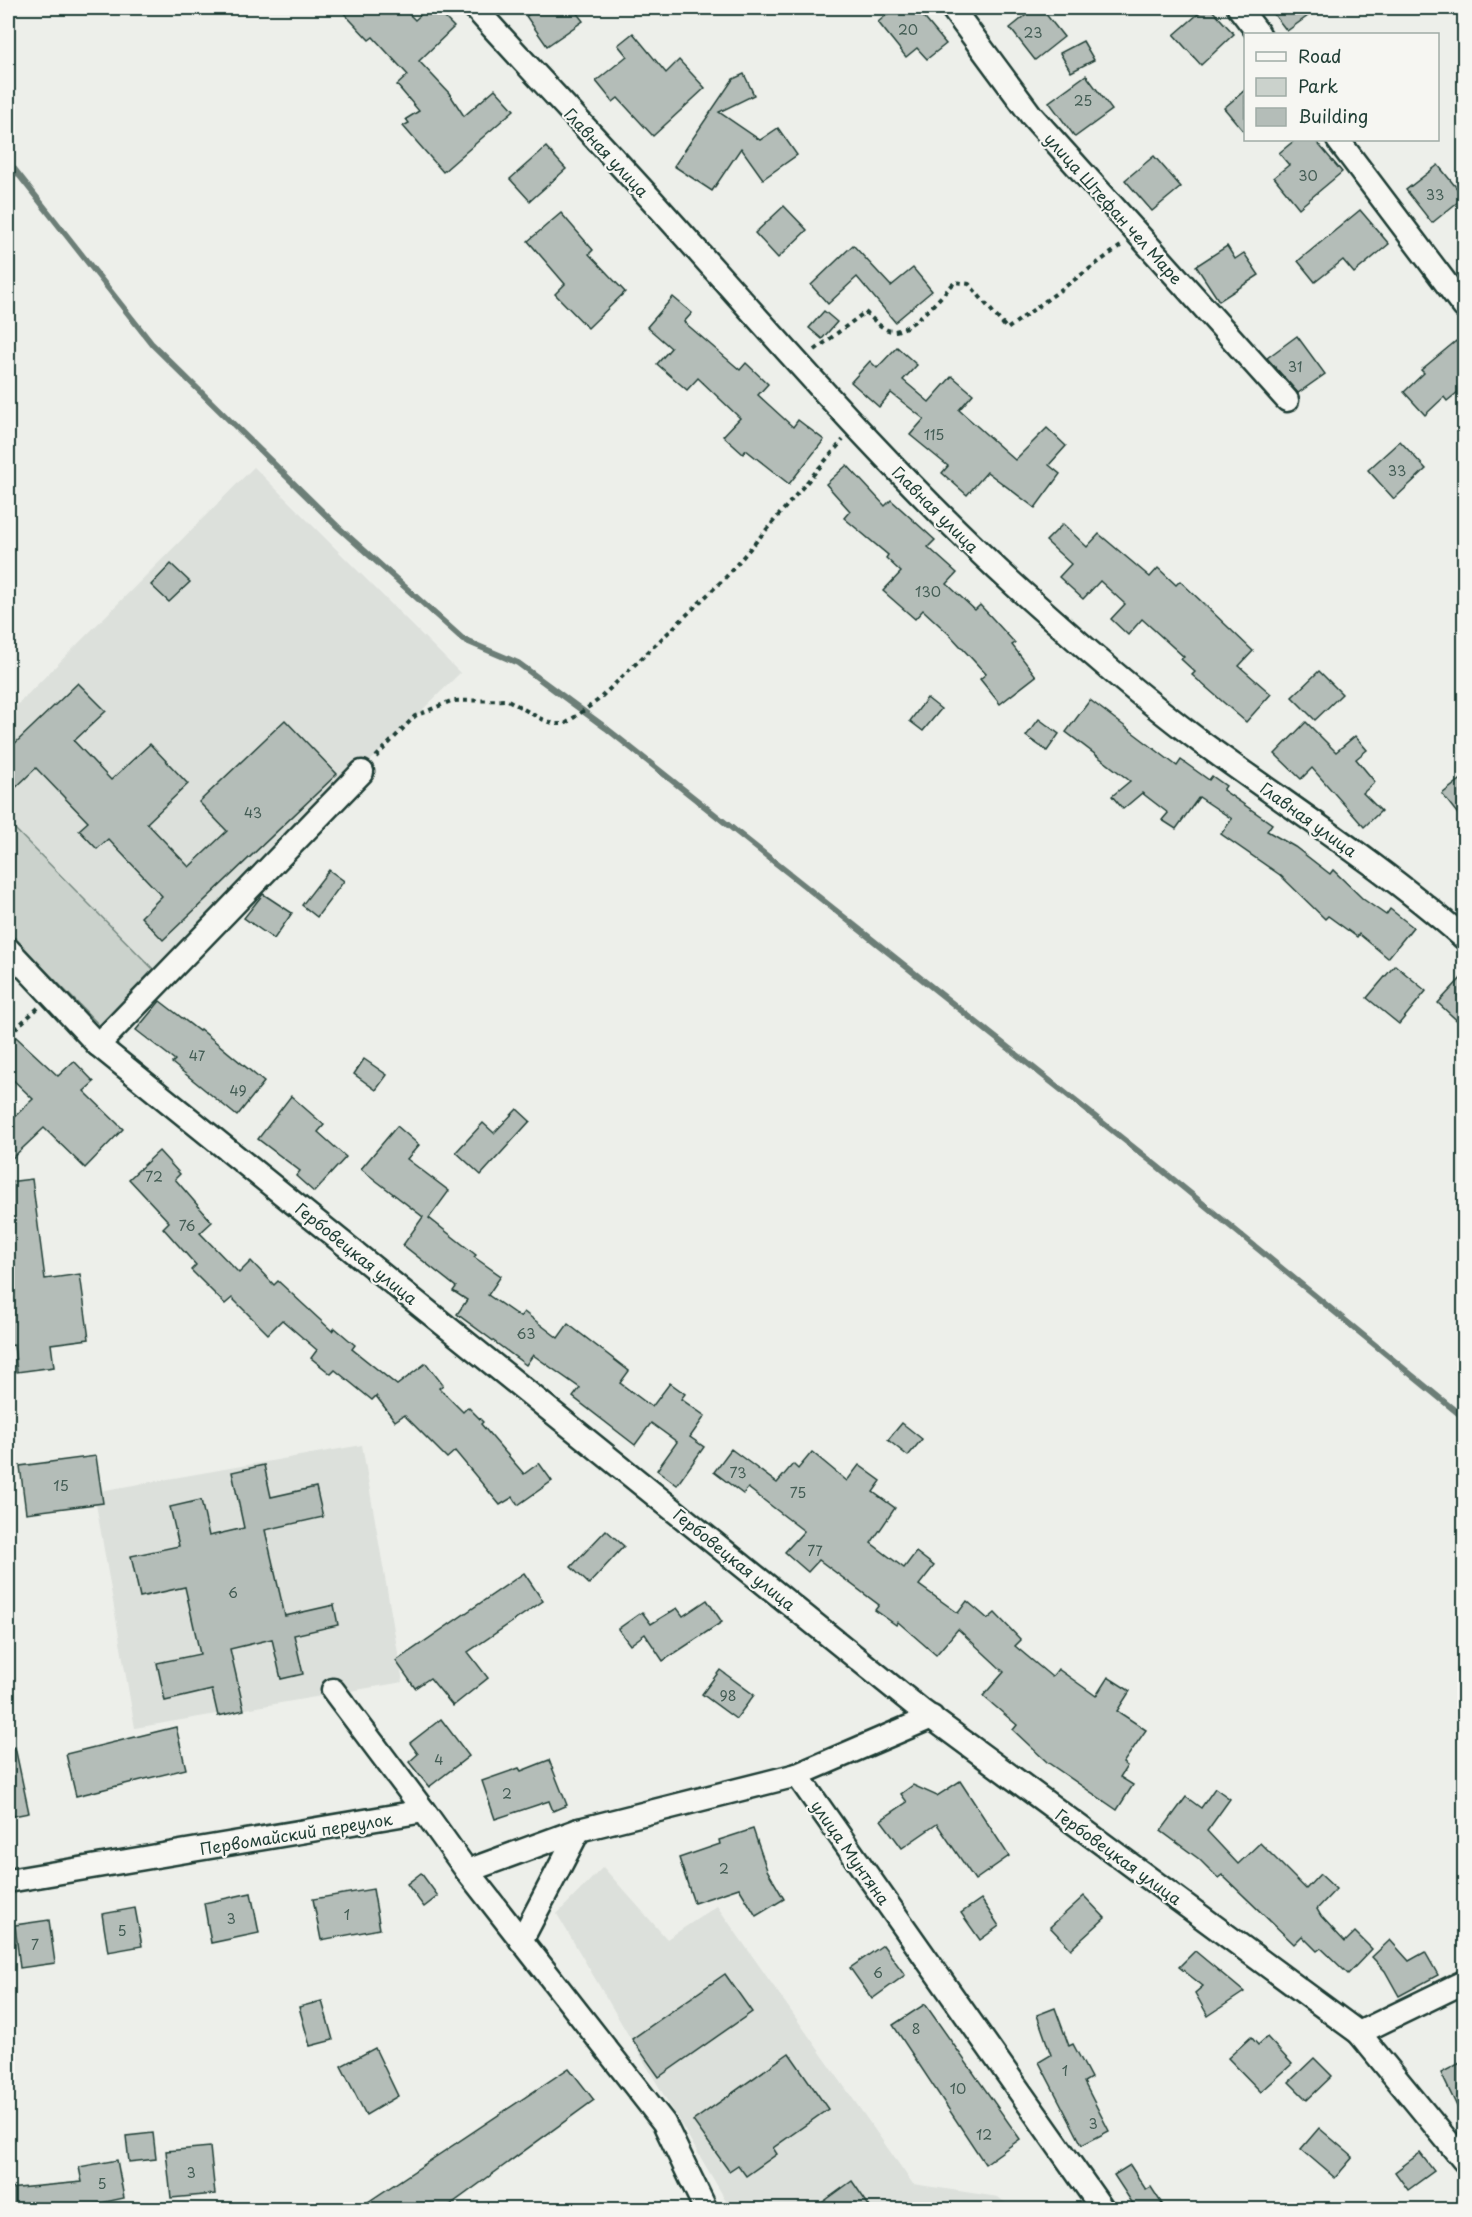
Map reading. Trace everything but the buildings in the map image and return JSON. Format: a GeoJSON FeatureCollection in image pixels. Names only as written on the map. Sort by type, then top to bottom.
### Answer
{"type":"FeatureCollection","features":[{"type":"Feature","properties":{"kind":"street","name":"Главная улица"},"geometry":{"type":"LineString","coordinates":[[475,8],[660,208],[796,364],[927,502],[1021,591],[1102,663],[1198,739],[1421,900],[1464,938]]}},
{"type":"Feature","properties":{"kind":"street","name":"улица Штефан чел Маре"},"geometry":{"type":"LineString","coordinates":[[952,8],[1031,115],[1287,400]]}},
{"type":"Feature","properties":{"kind":"street"},"geometry":{"type":"LineString","coordinates":[[1239,8],[1258,33]]}},
{"type":"Feature","properties":{"kind":"street"},"geometry":{"type":"LineString","coordinates":[[1339,141],[1464,307]]}},
{"type":"Feature","properties":{"kind":"street"},"geometry":{"type":"LineString","coordinates":[[98,1045],[362,772]]}},
{"type":"Feature","properties":{"kind":"street","name":"Гербовецкая улица"},"geometry":{"type":"LineString","coordinates":[[8,949],[98,1045],[932,1717],[1359,2033],[1464,2161]]}},
{"type":"Feature","properties":{"kind":"street"},"geometry":{"type":"LineString","coordinates":[[333,1690],[467,1871],[664,2123],[706,2210]]}},
{"type":"Feature","properties":{"kind":"street"},"geometry":{"type":"LineString","coordinates":[[467,1871],[579,1830],[798,1775],[932,1717]]}},
{"type":"Feature","properties":{"kind":"street","name":"улица Мунтяна"},"geometry":{"type":"LineString","coordinates":[[798,1775],[1104,2210]]}},
{"type":"Feature","properties":{"kind":"street","name":"Первомайский переулок"},"geometry":{"type":"LineString","coordinates":[[8,1881],[424,1811]]}},
{"type":"Feature","properties":{"kind":"street"},"geometry":{"type":"LineString","coordinates":[[521,1941],[579,1830]]}},
{"type":"Feature","properties":{"kind":"street"},"geometry":{"type":"LineString","coordinates":[[1359,2033],[1464,1982]]}},
{"type":"Feature","properties":{"kind":"path"},"geometry":{"type":"LineString","coordinates":[[796,364],[865,312],[888,330],[898,332],[910,326],[955,282],[969,284],[1007,329],[1137,234]]}},
{"type":"Feature","properties":{"kind":"path"},"geometry":{"type":"LineString","coordinates":[[362,772],[415,716],[451,701],[508,700],[539,718],[555,724],[566,724],[597,701],[725,578],[855,426]]}},
{"type":"Feature","properties":{"kind":"path"},"geometry":{"type":"LineString","coordinates":[[8,1035],[52,996]]}},
{"type":"Feature","properties":{"kind":"shaded area"},"geometry":{"type":"Polygon","coordinates":[[[254,467],[460,673],[109,1017],[8,912],[8,714],[254,467]]]}},
{"type":"Feature","properties":{"kind":"shaded area"},"geometry":{"type":"Polygon","coordinates":[[[362,1445],[403,1682],[135,1728],[94,1492],[362,1445]]]}},
{"type":"Feature","properties":{"kind":"shaded area"},"geometry":{"type":"Polygon","coordinates":[[[603,1867],[667,1939],[717,1906],[913,2184],[998,2197],[1013,2209],[731,2209],[557,1914],[603,1867]]]}},
{"type":"Feature","properties":{"kind":"green space"},"geometry":{"type":"Polygon","coordinates":[[[8,822],[155,971],[109,1017],[102,1028],[8,932],[8,822]]]}},
{"type":"Feature","properties":{"kind":"waterway"},"geometry":{"type":"LineString","coordinates":[[8,161],[152,344],[338,527],[464,640],[518,663],[606,728],[1157,1166],[1464,1418]]}}]}
